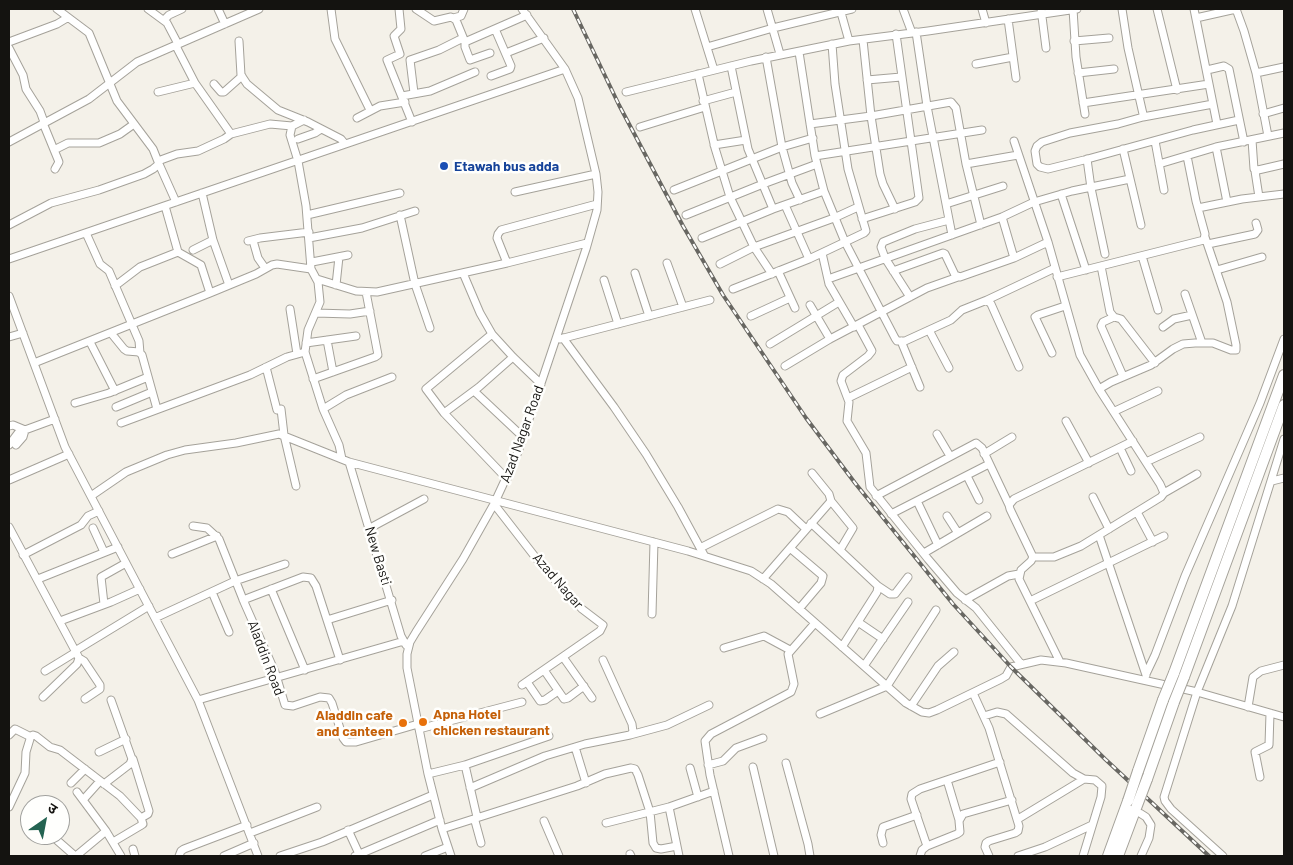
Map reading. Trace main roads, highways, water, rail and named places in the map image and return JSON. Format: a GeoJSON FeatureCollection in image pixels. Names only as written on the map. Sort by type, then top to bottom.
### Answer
{"type":"FeatureCollection","features":[{"type":"Feature","properties":{"kind":"highway"},"geometry":{"type":"LineString","coordinates":[[1179,675],[1284,375]]}},
{"type":"Feature","properties":{"kind":"highway"},"geometry":{"type":"LineString","coordinates":[[1118,856],[1133,806],[1138,771],[1169,701],[1284,405]]}},
{"type":"Feature","properties":{"kind":"highway"},"geometry":{"type":"LineString","coordinates":[[1108,856],[1146,779],[1169,701]]}},
{"type":"Feature","properties":{"kind":"railway"},"geometry":{"type":"LineString","coordinates":[[573,9],[619,105],[683,226],[723,295],[806,418],[855,483],[953,604],[1011,667],[1105,759],[1209,856]]}},
{"type":"Feature","properties":{"kind":"place","name":"Etawah bus adda"},"geometry":{"type":"Point","coordinates":[444,166]}},
{"type":"Feature","properties":{"kind":"place","name":"Apna Hotel chicken restaurant"},"geometry":{"type":"Point","coordinates":[423,722]}},
{"type":"Feature","properties":{"kind":"place","name":"Aladdin cafe and canteen"},"geometry":{"type":"Point","coordinates":[403,723]}}]}
